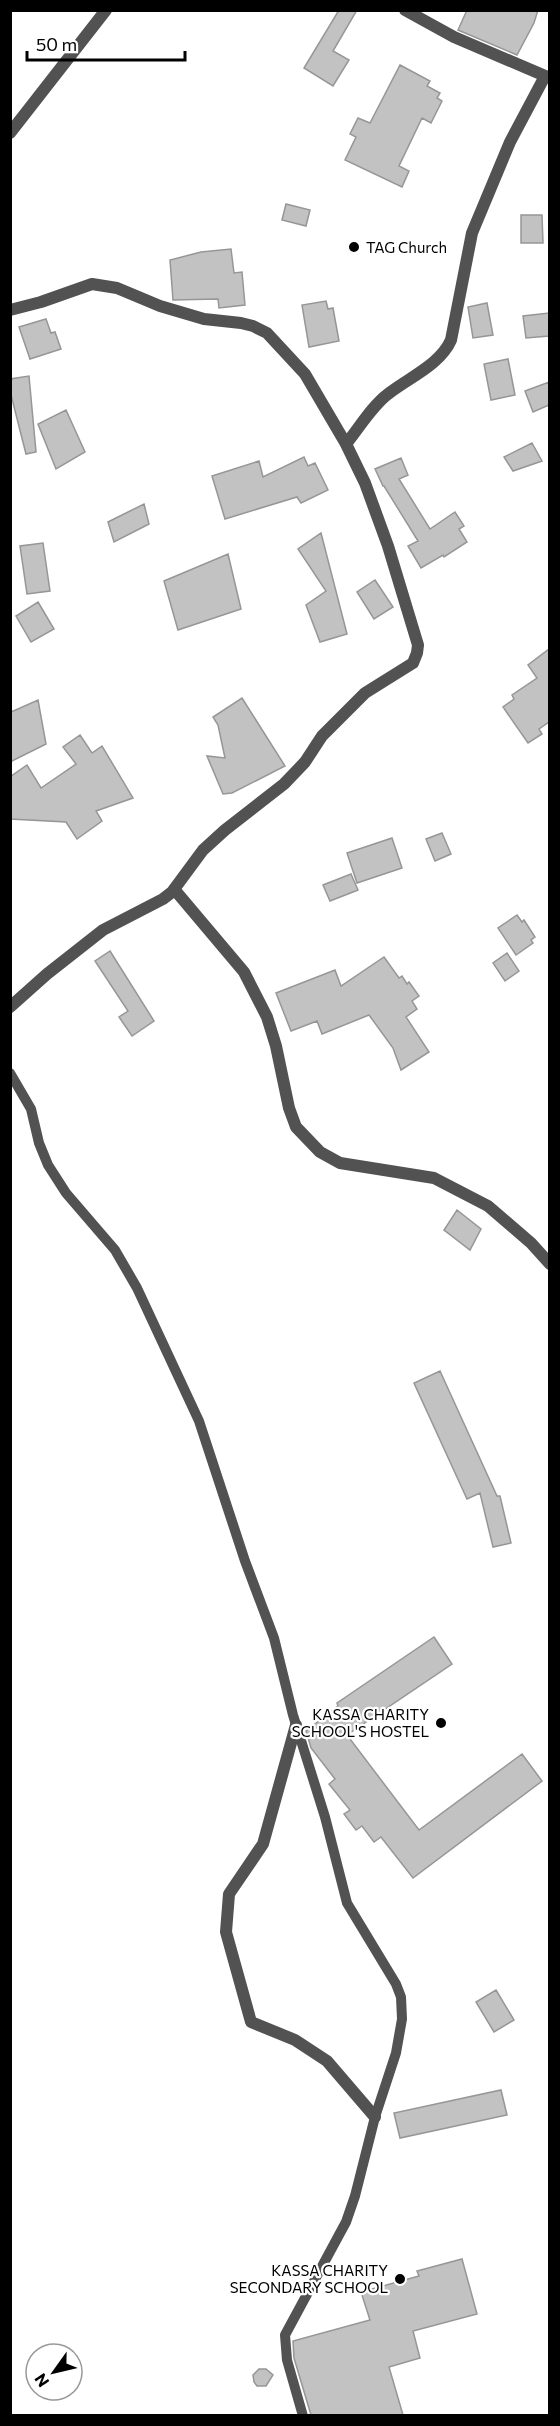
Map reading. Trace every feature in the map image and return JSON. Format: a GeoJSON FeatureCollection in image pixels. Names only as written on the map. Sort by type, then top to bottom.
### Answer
{"type":"FeatureCollection","features":[{"type":"Feature","properties":{"kind":"street"},"geometry":{"type":"LineString","coordinates":[[10,133],[106,10]]}},
{"type":"Feature","properties":{"kind":"street"},"geometry":{"type":"LineString","coordinates":[[346,444],[386,395],[415,375],[447,348],[451,340],[472,233],[510,142],[547,77],[454,37],[405,10]]}},
{"type":"Feature","properties":{"kind":"street"},"geometry":{"type":"LineString","coordinates":[[10,310],[92,284],[117,288],[160,306],[204,319],[253,326],[267,333],[305,374],[346,444],[365,483],[417,638],[416,659],[410,666],[365,693],[322,736],[305,762],[284,784],[203,850],[174,890],[163,899],[103,930],[46,974],[10,1007]]}},
{"type":"Feature","properties":{"kind":"street"},"geometry":{"type":"LineString","coordinates":[[174,890],[244,972],[267,1017],[276,1046],[289,1108],[296,1127],[320,1152],[340,1163],[434,1178],[488,1206],[531,1243],[549,1264]]}},
{"type":"Feature","properties":{"kind":"street"},"geometry":{"type":"LineString","coordinates":[[296,1725],[263,1844],[229,1894],[226,1932],[251,2022],[295,2040],[327,2061],[375,2117]]}},
{"type":"Feature","properties":{"kind":"lane"},"geometry":{"type":"LineString","coordinates":[[10,1073],[31,1109],[39,1143],[48,1165],[66,1193],[115,1251],[137,1288],[199,1421],[245,1561],[274,1638],[296,1725],[325,1817],[347,1903],[370,1938],[401,1996],[402,2019],[396,2054],[375,2117],[355,2196],[346,2222],[285,2335],[287,2360],[303,2415]]}},
{"type":"Feature","properties":{"kind":"building"},"geometry":{"type":"Polygon","coordinates":[[[339,10],[357,10],[333,51],[349,60],[333,86],[304,68],[339,10]]]}},
{"type":"Feature","properties":{"kind":"building"},"geometry":{"type":"Polygon","coordinates":[[[467,10],[538,10],[534,23],[517,55],[458,30],[467,10]]]}},
{"type":"Feature","properties":{"kind":"building"},"geometry":{"type":"Polygon","coordinates":[[[400,65],[430,81],[427,86],[440,93],[437,98],[442,101],[431,123],[422,118],[399,166],[409,171],[402,187],[345,160],[356,137],[350,134],[358,118],[370,123],[400,65]]]}},
{"type":"Feature","properties":{"kind":"building"},"geometry":{"type":"Polygon","coordinates":[[[286,204],[310,210],[306,226],[282,220],[286,204]]]}},
{"type":"Feature","properties":{"kind":"building"},"geometry":{"type":"Polygon","coordinates":[[[521,215],[542,215],[543,243],[521,243],[521,215]]]}},
{"type":"Feature","properties":{"kind":"building"},"geometry":{"type":"Polygon","coordinates":[[[231,249],[234,273],[242,272],[245,305],[219,308],[218,299],[173,300],[170,260],[201,252],[231,249]]]}},
{"type":"Feature","properties":{"kind":"building"},"geometry":{"type":"Polygon","coordinates":[[[326,301],[328,309],[333,308],[339,341],[309,347],[302,305],[326,301]]]}},
{"type":"Feature","properties":{"kind":"building"},"geometry":{"type":"Polygon","coordinates":[[[487,303],[493,335],[473,338],[468,307],[487,303]]]}},
{"type":"Feature","properties":{"kind":"building"},"geometry":{"type":"Polygon","coordinates":[[[549,313],[549,336],[526,338],[523,316],[549,313]]]}},
{"type":"Feature","properties":{"kind":"building"},"geometry":{"type":"Polygon","coordinates":[[[46,319],[51,333],[55,332],[61,349],[30,359],[19,327],[46,319]]]}},
{"type":"Feature","properties":{"kind":"building"},"geometry":{"type":"Polygon","coordinates":[[[508,359],[515,395],[491,400],[484,364],[508,359]]]}},
{"type":"Feature","properties":{"kind":"building"},"geometry":{"type":"Polygon","coordinates":[[[29,376],[36,452],[26,454],[10,391],[10,379],[29,376]]]}},
{"type":"Feature","properties":{"kind":"building"},"geometry":{"type":"Polygon","coordinates":[[[549,382],[549,405],[533,412],[525,391],[549,382]]]}},
{"type":"Feature","properties":{"kind":"building"},"geometry":{"type":"Polygon","coordinates":[[[66,410],[85,452],[56,469],[38,424],[66,410]]]}},
{"type":"Feature","properties":{"kind":"building"},"geometry":{"type":"Polygon","coordinates":[[[532,443],[542,461],[513,471],[504,457],[532,443]]]}},
{"type":"Feature","properties":{"kind":"building"},"geometry":{"type":"Polygon","coordinates":[[[304,457],[308,466],[315,463],[328,490],[301,503],[297,497],[225,519],[212,476],[259,461],[263,477],[304,457]]]}},
{"type":"Feature","properties":{"kind":"building"},"geometry":{"type":"Polygon","coordinates":[[[401,458],[408,475],[399,479],[430,529],[455,512],[464,526],[459,529],[467,542],[421,568],[408,546],[418,541],[383,486],[375,469],[401,458]]]}},
{"type":"Feature","properties":{"kind":"building"},"geometry":{"type":"Polygon","coordinates":[[[144,504],[149,524],[114,542],[108,522],[144,504]]]}},
{"type":"Feature","properties":{"kind":"building"},"geometry":{"type":"Polygon","coordinates":[[[321,533],[347,634],[320,642],[306,605],[326,591],[298,549],[321,533]]]}},
{"type":"Feature","properties":{"kind":"building"},"geometry":{"type":"Polygon","coordinates":[[[43,543],[50,591],[27,594],[20,546],[43,543]]]}},
{"type":"Feature","properties":{"kind":"building"},"geometry":{"type":"Polygon","coordinates":[[[228,554],[241,609],[178,630],[164,581],[228,554]]]}},
{"type":"Feature","properties":{"kind":"building"},"geometry":{"type":"Polygon","coordinates":[[[375,580],[393,607],[374,619],[357,592],[375,580]]]}},
{"type":"Feature","properties":{"kind":"building"},"geometry":{"type":"Polygon","coordinates":[[[38,602],[54,629],[31,642],[16,616],[38,602]]]}},
{"type":"Feature","properties":{"kind":"building"},"geometry":{"type":"Polygon","coordinates":[[[549,649],[549,722],[539,729],[542,734],[528,743],[503,707],[514,699],[512,695],[537,678],[528,665],[549,649]]]}},
{"type":"Feature","properties":{"kind":"building"},"geometry":{"type":"Polygon","coordinates":[[[242,698],[285,766],[232,793],[223,794],[207,756],[225,758],[218,725],[213,717],[242,698]]]}},
{"type":"Feature","properties":{"kind":"building"},"geometry":{"type":"Polygon","coordinates":[[[38,700],[46,744],[10,762],[11,712],[38,700]]]}},
{"type":"Feature","properties":{"kind":"building"},"geometry":{"type":"Polygon","coordinates":[[[80,735],[92,753],[102,746],[133,798],[96,811],[102,821],[77,839],[66,822],[10,819],[10,777],[27,765],[41,788],[76,764],[63,747],[80,735]]]}},
{"type":"Feature","properties":{"kind":"building"},"geometry":{"type":"Polygon","coordinates":[[[442,833],[451,854],[435,861],[426,839],[442,833]]]}},
{"type":"Feature","properties":{"kind":"building"},"geometry":{"type":"Polygon","coordinates":[[[392,838],[402,868],[357,883],[347,853],[392,838]]]}},
{"type":"Feature","properties":{"kind":"building"},"geometry":{"type":"Polygon","coordinates":[[[351,874],[358,890],[330,901],[323,885],[351,874]]]}},
{"type":"Feature","properties":{"kind":"building"},"geometry":{"type":"Polygon","coordinates":[[[517,915],[522,922],[524,920],[535,937],[531,940],[533,943],[516,955],[498,928],[517,915]]]}},
{"type":"Feature","properties":{"kind":"building"},"geometry":{"type":"Polygon","coordinates":[[[110,951],[154,1021],[132,1036],[119,1017],[128,1011],[95,961],[110,951]]]}},
{"type":"Feature","properties":{"kind":"building"},"geometry":{"type":"Polygon","coordinates":[[[507,953],[519,971],[505,981],[493,963],[507,953]]]}},
{"type":"Feature","properties":{"kind":"building"},"geometry":{"type":"Polygon","coordinates":[[[384,957],[399,978],[402,976],[407,984],[409,982],[419,996],[412,1001],[417,1009],[406,1017],[429,1052],[401,1070],[393,1048],[369,1015],[322,1034],[317,1021],[291,1031],[276,993],[335,970],[341,986],[384,957]]]}},
{"type":"Feature","properties":{"kind":"building"},"geometry":{"type":"Polygon","coordinates":[[[457,1210],[481,1229],[470,1250],[444,1230],[457,1210]]]}},
{"type":"Feature","properties":{"kind":"building"},"geometry":{"type":"Polygon","coordinates":[[[440,1371],[497,1496],[500,1496],[511,1543],[493,1547],[480,1493],[467,1499],[414,1383],[440,1371]]]}},
{"type":"Feature","properties":{"kind":"building"},"geometry":{"type":"Polygon","coordinates":[[[434,1637],[452,1664],[347,1735],[419,1830],[522,1754],[542,1781],[413,1878],[381,1837],[374,1842],[362,1826],[356,1830],[344,1814],[350,1810],[329,1784],[335,1779],[311,1748],[306,1731],[338,1706],[337,1703],[434,1637]]]}},
{"type":"Feature","properties":{"kind":"building"},"geometry":{"type":"Polygon","coordinates":[[[496,1990],[514,2020],[494,2032],[476,2002],[496,1990]]]}},
{"type":"Feature","properties":{"kind":"building"},"geometry":{"type":"Polygon","coordinates":[[[501,2090],[507,2115],[400,2138],[394,2113],[501,2090]]]}},
{"type":"Feature","properties":{"kind":"building"},"geometry":{"type":"Polygon","coordinates":[[[462,2259],[477,2314],[413,2331],[420,2358],[389,2367],[403,2415],[311,2415],[294,2358],[293,2341],[370,2320],[361,2292],[419,2276],[417,2271],[462,2259]]]}},
{"type":"Feature","properties":{"kind":"building"},"geometry":{"type":"Polygon","coordinates":[[[259,2369],[266,2369],[273,2375],[266,2386],[257,2386],[254,2382],[253,2375],[259,2369]]]}},
{"type":"Feature","properties":{"kind":"place","name":"TAG Church"},"geometry":{"type":"Point","coordinates":[354,247]}},
{"type":"Feature","properties":{"kind":"place","name":"KASSA CHARITY SCHOOL'S HOSTEL"},"geometry":{"type":"Point","coordinates":[441,1723]}},
{"type":"Feature","properties":{"kind":"place","name":"KASSA CHARITY SECONDARY SCHOOL"},"geometry":{"type":"Point","coordinates":[400,2279]}}]}
